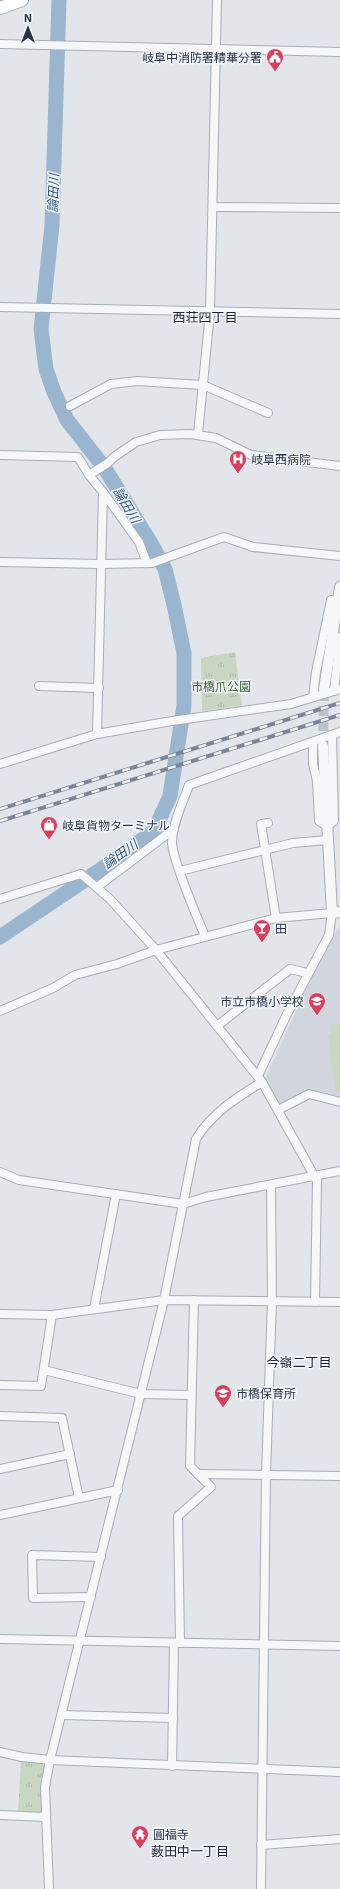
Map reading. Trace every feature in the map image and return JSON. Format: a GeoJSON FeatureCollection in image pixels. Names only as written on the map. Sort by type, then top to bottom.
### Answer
{"type":"FeatureCollection","features":[{"type":"Feature","properties":{"kind":"main road"},"geometry":{"type":"LineString","coordinates":[[0,8],[22,0]]}},
{"type":"Feature","properties":{"kind":"street"},"geometry":{"type":"LineString","coordinates":[[198,434],[210,312],[217,0]]}},
{"type":"Feature","properties":{"kind":"street"},"geometry":{"type":"LineString","coordinates":[[0,44],[340,52]]}},
{"type":"Feature","properties":{"kind":"street"},"geometry":{"type":"LineString","coordinates":[[213,207],[340,208]]}},
{"type":"Feature","properties":{"kind":"street"},"geometry":{"type":"LineString","coordinates":[[0,307],[340,314]]}},
{"type":"Feature","properties":{"kind":"street"},"geometry":{"type":"LineString","coordinates":[[70,406],[110,384],[137,381],[203,385],[268,413]]}},
{"type":"Feature","properties":{"kind":"street"},"geometry":{"type":"LineString","coordinates":[[91,474],[136,442],[160,435],[198,434],[216,438],[251,455],[340,466]]}},
{"type":"Feature","properties":{"kind":"street"},"geometry":{"type":"LineString","coordinates":[[0,455],[78,457],[139,542],[149,563]]}},
{"type":"Feature","properties":{"kind":"street"},"geometry":{"type":"LineString","coordinates":[[97,734],[103,492]]}},
{"type":"Feature","properties":{"kind":"street"},"geometry":{"type":"LineString","coordinates":[[0,562],[101,564],[149,563],[224,537],[253,547],[340,556]]}},
{"type":"Feature","properties":{"kind":"street"},"geometry":{"type":"LineString","coordinates":[[333,690],[340,587]]}},
{"type":"Feature","properties":{"kind":"street"},"geometry":{"type":"LineString","coordinates":[[313,697],[316,672],[331,600],[339,602]]}},
{"type":"Feature","properties":{"kind":"street"},"geometry":{"type":"LineString","coordinates":[[333,690],[340,637]]}},
{"type":"Feature","properties":{"kind":"street"},"geometry":{"type":"LineString","coordinates":[[39,686],[98,688]]}},
{"type":"Feature","properties":{"kind":"street"},"geometry":{"type":"LineString","coordinates":[[0,764],[97,734],[255,708],[291,704],[333,690]]}},
{"type":"Feature","properties":{"kind":"street"},"geometry":{"type":"LineString","coordinates":[[206,936],[180,872],[172,842],[174,829],[189,785],[336,734],[334,821],[328,826]]}},
{"type":"Feature","properties":{"kind":"street"},"geometry":{"type":"LineString","coordinates":[[313,742],[313,764],[317,781],[319,821],[328,826]]}},
{"type":"Feature","properties":{"kind":"street"},"geometry":{"type":"LineString","coordinates":[[49,1889],[45,1787],[50,1760],[164,1300],[196,1139],[202,1128],[226,1105],[260,1079],[308,973],[329,935],[336,912],[328,840],[323,746]]}},
{"type":"Feature","properties":{"kind":"street"},"geometry":{"type":"LineString","coordinates":[[268,823],[261,824],[276,918]]}},
{"type":"Feature","properties":{"kind":"street"},"geometry":{"type":"LineString","coordinates":[[96,887],[174,829]]}},
{"type":"Feature","properties":{"kind":"street"},"geometry":{"type":"LineString","coordinates":[[180,872],[265,849],[293,843],[328,840]]}},
{"type":"Feature","properties":{"kind":"street"},"geometry":{"type":"LineString","coordinates":[[0,899],[81,874],[110,899],[156,950],[260,1079],[317,1181],[315,1302]]}},
{"type":"Feature","properties":{"kind":"street"},"geometry":{"type":"LineString","coordinates":[[0,1011],[53,988],[75,975],[117,964],[156,950],[276,918],[336,912]]}},
{"type":"Feature","properties":{"kind":"street"},"geometry":{"type":"LineString","coordinates":[[218,1026],[290,969],[308,973]]}},
{"type":"Feature","properties":{"kind":"street"},"geometry":{"type":"LineString","coordinates":[[278,1110],[309,1094],[340,1102]]}},
{"type":"Feature","properties":{"kind":"street"},"geometry":{"type":"LineString","coordinates":[[0,1172],[19,1180],[183,1204],[206,1197],[340,1171]]}},
{"type":"Feature","properties":{"kind":"street"},"geometry":{"type":"LineString","coordinates":[[261,1889],[266,1474],[272,1300],[271,1185]]}},
{"type":"Feature","properties":{"kind":"street"},"geometry":{"type":"LineString","coordinates":[[94,1309],[116,1194]]}},
{"type":"Feature","properties":{"kind":"street"},"geometry":{"type":"LineString","coordinates":[[0,1314],[52,1315],[164,1300],[272,1300],[340,1302]]}},
{"type":"Feature","properties":{"kind":"street"},"geometry":{"type":"LineString","coordinates":[[172,1766],[177,1643],[178,1516],[211,1487],[190,1466],[190,1396],[194,1300]]}},
{"type":"Feature","properties":{"kind":"street"},"geometry":{"type":"LineString","coordinates":[[0,1385],[41,1386],[52,1315]]}},
{"type":"Feature","properties":{"kind":"street"},"geometry":{"type":"LineString","coordinates":[[44,1370],[141,1394],[190,1396]]}},
{"type":"Feature","properties":{"kind":"street"},"geometry":{"type":"LineString","coordinates":[[0,1416],[62,1418],[79,1498]]}},
{"type":"Feature","properties":{"kind":"street"},"geometry":{"type":"LineString","coordinates":[[0,1469],[70,1454]]}},
{"type":"Feature","properties":{"kind":"street"},"geometry":{"type":"LineString","coordinates":[[198,1474],[340,1476]]}},
{"type":"Feature","properties":{"kind":"street"},"geometry":{"type":"LineString","coordinates":[[0,1515],[118,1490]]}},
{"type":"Feature","properties":{"kind":"street"},"geometry":{"type":"LineString","coordinates":[[91,1597],[33,1598],[32,1555],[101,1557]]}},
{"type":"Feature","properties":{"kind":"street"},"geometry":{"type":"LineString","coordinates":[[0,1639],[340,1646]]}},
{"type":"Feature","properties":{"kind":"street"},"geometry":{"type":"LineString","coordinates":[[62,1715],[173,1718]]}},
{"type":"Feature","properties":{"kind":"street"},"geometry":{"type":"LineString","coordinates":[[0,1752],[22,1757],[50,1760],[262,1770],[340,1772]]}},
{"type":"Feature","properties":{"kind":"street"},"geometry":{"type":"LineString","coordinates":[[0,1814],[45,1817]]}},
{"type":"Feature","properties":{"kind":"street"},"geometry":{"type":"LineString","coordinates":[[261,1845],[340,1839]]}},
{"type":"Feature","properties":{"kind":"shaded area","name":"市立市橋小学校"},"geometry":{"type":"Polygon","coordinates":[[[340,925],[340,1099],[309,1091],[282,1105],[278,1105],[265,1079],[323,952],[340,925]]]}},
{"type":"Feature","properties":{"kind":"green space","name":"市橋爪公園"},"geometry":{"type":"Polygon","coordinates":[[[235,652],[242,706],[202,711],[201,658],[235,652]]]}},
{"type":"Feature","properties":{"kind":"green space"},"geometry":{"type":"Polygon","coordinates":[[[340,1024],[340,1092],[335,1090],[328,1034],[331,1033],[331,1025],[340,1024]]]}},
{"type":"Feature","properties":{"kind":"green space"},"geometry":{"type":"Polygon","coordinates":[[[21,1761],[47,1763],[41,1790],[41,1814],[18,1813],[21,1761]]]}},
{"type":"Feature","properties":{"kind":"waterway","name":"論田川"},"geometry":{"type":"LineString","coordinates":[[0,937],[97,872],[154,831],[170,796],[184,705],[184,653],[165,569],[104,467],[67,420],[54,392],[46,369],[41,329],[52,225],[59,0]]}},
{"type":"Feature","properties":{"kind":"tunnel"},"geometry":{"type":"LineString","coordinates":[[323,746],[324,689]]}},
{"type":"Feature","properties":{"kind":"railway"},"geometry":{"type":"LineString","coordinates":[[0,809],[340,703]]}},
{"type":"Feature","properties":{"kind":"railway"},"geometry":{"type":"LineString","coordinates":[[0,821],[340,715]]}},
{"type":"Feature","properties":{"kind":"place","name":"岐阜中消防署精華分署"},"geometry":{"type":"Point","coordinates":[275,72]}},
{"type":"Feature","properties":{"kind":"place","name":"岐阜西病院"},"geometry":{"type":"Point","coordinates":[238,474]}},
{"type":"Feature","properties":{"kind":"place","name":"岐阜貨物ターミナル"},"geometry":{"type":"Point","coordinates":[49,840]}},
{"type":"Feature","properties":{"kind":"place","name":"田"},"geometry":{"type":"Point","coordinates":[262,943]}},
{"type":"Feature","properties":{"kind":"place","name":"市立市橋小学校"},"geometry":{"type":"Point","coordinates":[317,1016]}},
{"type":"Feature","properties":{"kind":"place","name":"市橋保育所"},"geometry":{"type":"Point","coordinates":[223,1408]}},
{"type":"Feature","properties":{"kind":"place","name":"圓福寺"},"geometry":{"type":"Point","coordinates":[140,1849]}},
{"type":"Feature","properties":{"kind":"district","name":"西荘四丁目"},"geometry":{"type":"Point","coordinates":[205,317]}},
{"type":"Feature","properties":{"kind":"district","name":"今嶺二丁目"},"geometry":{"type":"Point","coordinates":[299,1362]}},
{"type":"Feature","properties":{"kind":"district","name":"薮田中一丁目"},"geometry":{"type":"Point","coordinates":[190,1851]}}]}
